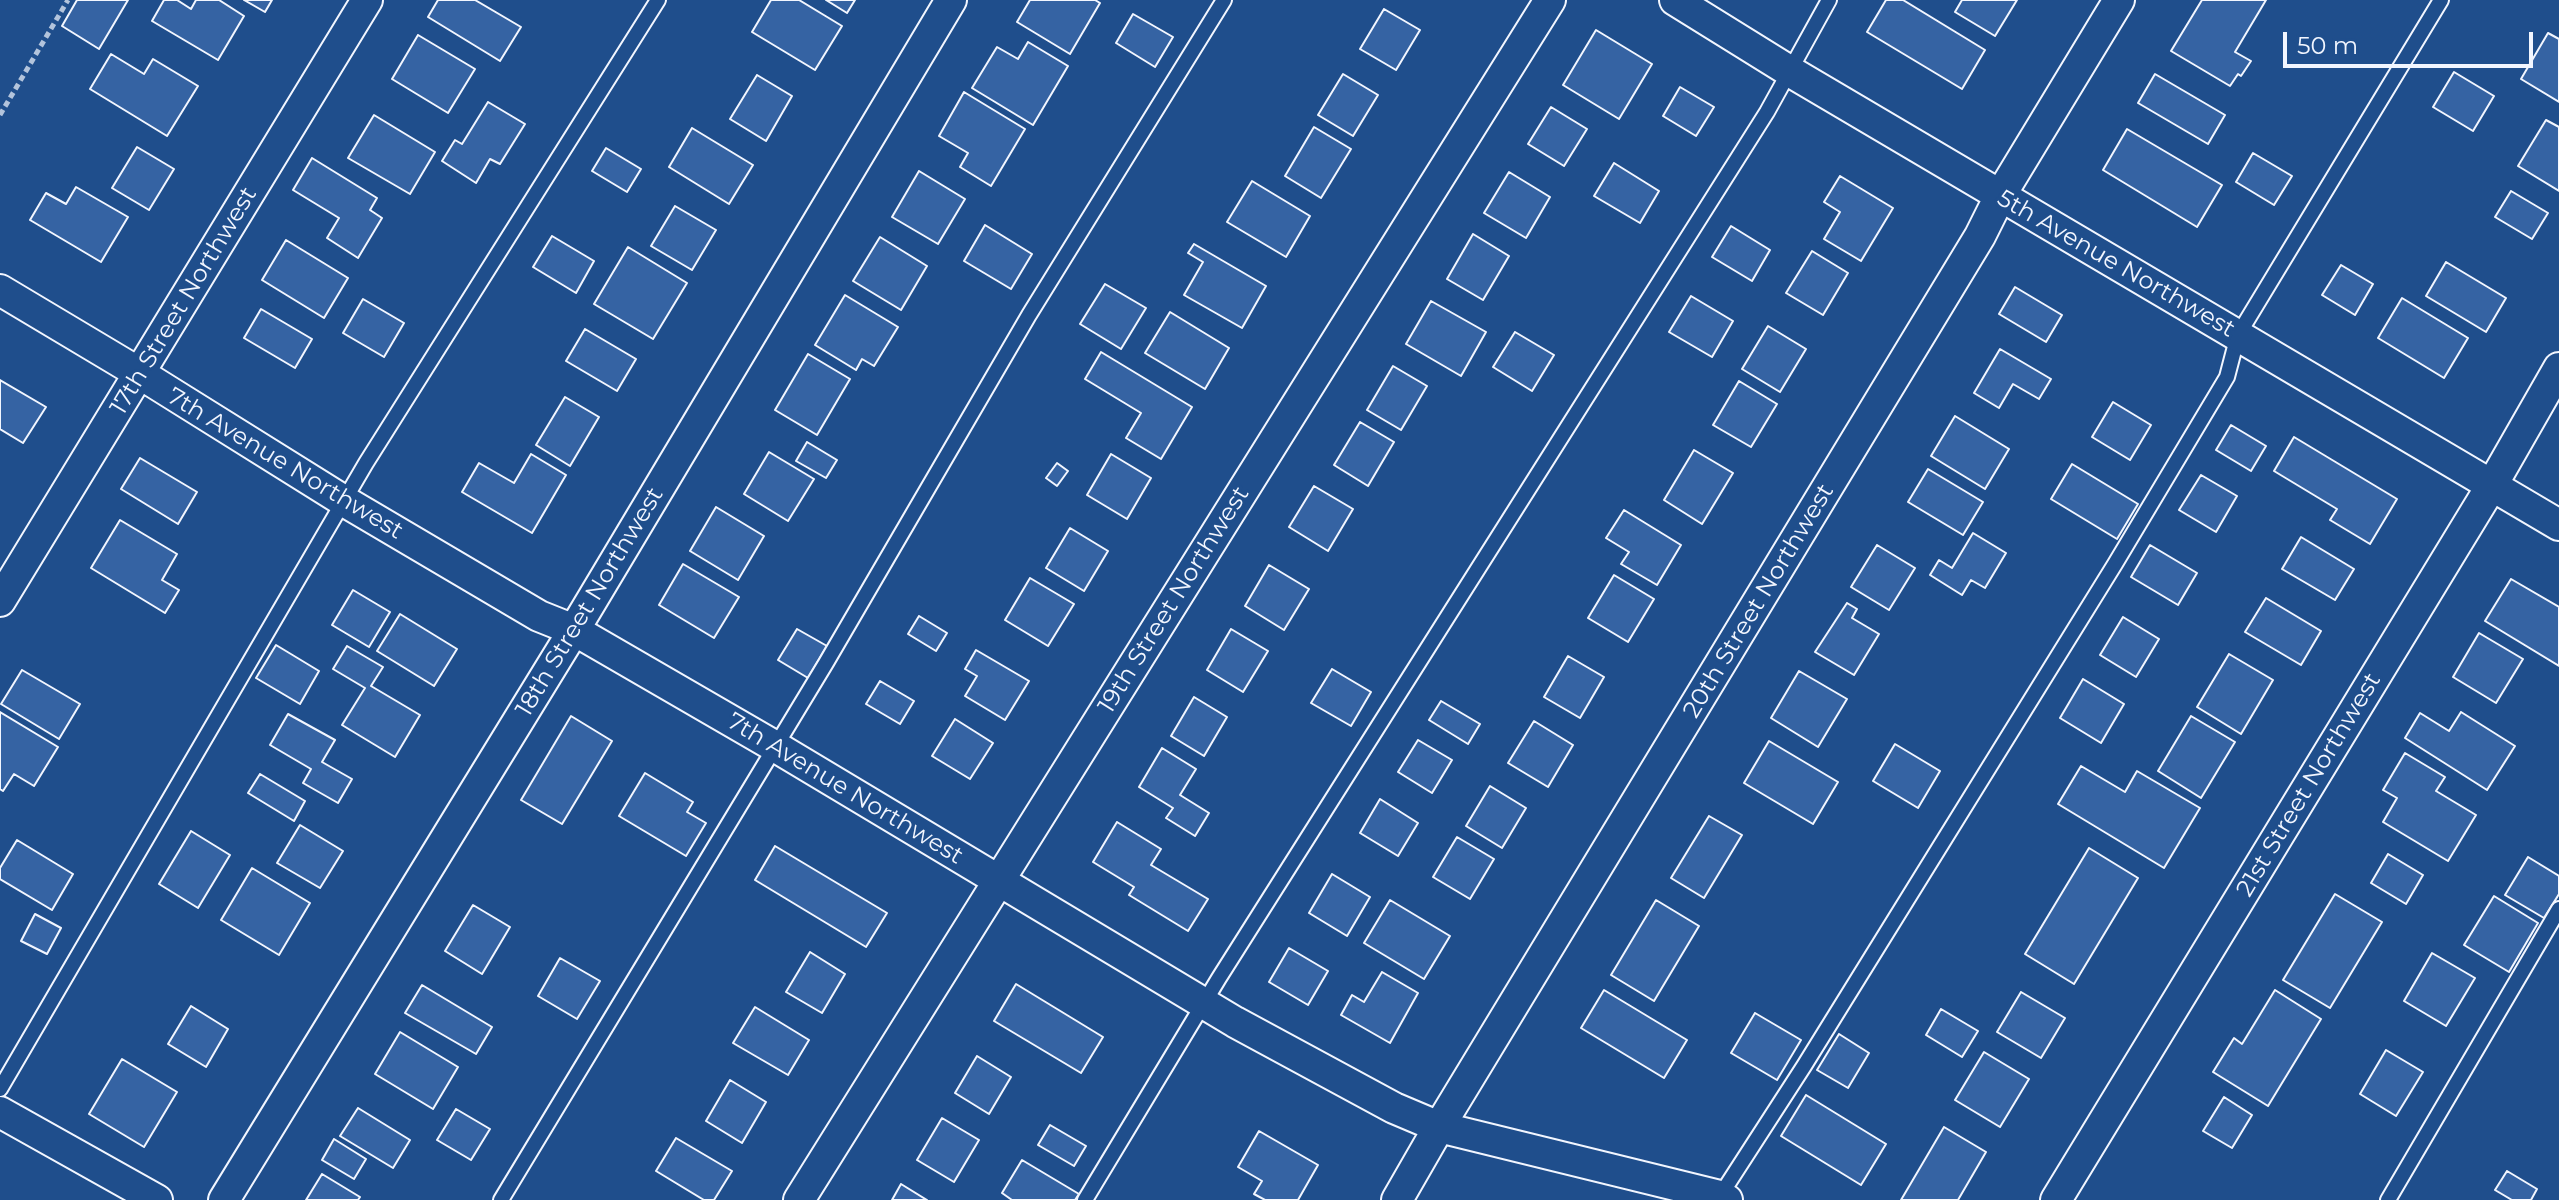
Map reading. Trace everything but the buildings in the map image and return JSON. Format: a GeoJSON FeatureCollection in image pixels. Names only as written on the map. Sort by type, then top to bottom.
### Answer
{"type":"FeatureCollection","features":[{"type":"Feature","properties":{"kind":"street","name":"17th Street Northwest"},"geometry":{"type":"LineString","coordinates":[[0,601],[367,0]]}},
{"type":"Feature","properties":{"kind":"street","name":"18th Street Northwest"},"geometry":{"type":"LineString","coordinates":[[224,1200],[574,630],[951,0]]}},
{"type":"Feature","properties":{"kind":"street","name":"19th Street Northwest"},"geometry":{"type":"LineString","coordinates":[[799,1200],[1550,0]]}},
{"type":"Feature","properties":{"kind":"street","name":"5th Avenue Northwest"},"geometry":{"type":"LineString","coordinates":[[1675,0],[1791,72],[2559,525]]}},
{"type":"Feature","properties":{"kind":"street","name":"20th Street Northwest"},"geometry":{"type":"LineString","coordinates":[[1397,1200],[1980,236],[2000,196],[2119,0]]}},
{"type":"Feature","properties":{"kind":"street","name":"7th Avenue Northwest"},"geometry":{"type":"LineString","coordinates":[[0,290],[344,501],[539,616],[574,630],[1203,1003],[1394,1108],[1439,1127],[1724,1198]]}},
{"type":"Feature","properties":{"kind":"street","name":"21st Street Northwest"},"geometry":{"type":"LineString","coordinates":[[2056,1200],[2492,485],[2559,368]]}},
{"type":"Feature","properties":{"kind":"street"},"geometry":{"type":"LineString","coordinates":[[0,1112],[157,1200]]}},
{"type":"Feature","properties":{"kind":"lane"},"geometry":{"type":"LineString","coordinates":[[0,1089],[344,501],[658,0]]}},
{"type":"Feature","properties":{"kind":"lane"},"geometry":{"type":"LineString","coordinates":[[501,1200],[776,747],[1029,315],[1224,0]]}},
{"type":"Feature","properties":{"kind":"lane"},"geometry":{"type":"LineString","coordinates":[[1085,1200],[1203,1003],[1791,72],[1829,0]]}},
{"type":"Feature","properties":{"kind":"lane"},"geometry":{"type":"LineString","coordinates":[[1724,1198],[2227,377],[2238,335],[2441,0]]}},
{"type":"Feature","properties":{"kind":"lane"},"geometry":{"type":"LineString","coordinates":[[2388,1200],[2559,909]]}},
{"type":"Feature","properties":{"kind":"path"},"geometry":{"type":"LineString","coordinates":[[0,115],[68,0]]}}]}
